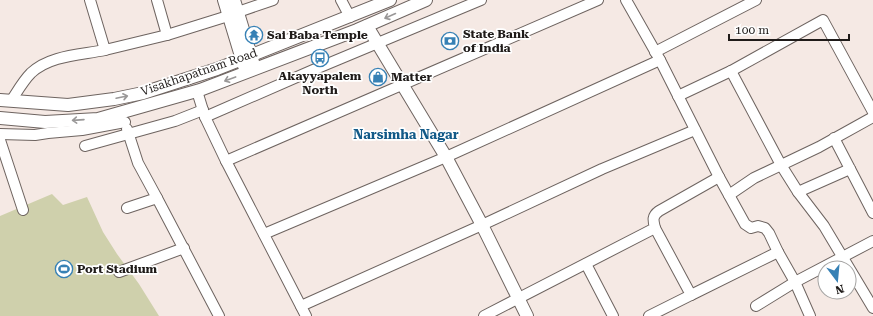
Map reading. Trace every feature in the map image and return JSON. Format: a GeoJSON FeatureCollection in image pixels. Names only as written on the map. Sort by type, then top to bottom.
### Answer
{"type":"FeatureCollection","features":[{"type":"Feature","properties":{"kind":"main road"},"geometry":{"type":"LineString","coordinates":[[224,0],[233,14],[251,71]]}},
{"type":"Feature","properties":{"kind":"main road"},"geometry":{"type":"LineString","coordinates":[[233,14],[234,0]]}},
{"type":"Feature","properties":{"kind":"main road","name":"Visakhapatnam Road"},"geometry":{"type":"LineString","coordinates":[[6,101],[68,105],[114,99],[143,93],[217,69],[390,0]]}},
{"type":"Feature","properties":{"kind":"main road"},"geometry":{"type":"LineString","coordinates":[[0,118],[45,122],[124,117],[251,71],[367,26],[426,0]]}},
{"type":"Feature","properties":{"kind":"main road"},"geometry":{"type":"LineString","coordinates":[[367,26],[446,157],[482,225],[527,316]]}},
{"type":"Feature","properties":{"kind":"street"},"geometry":{"type":"LineString","coordinates":[[90,0],[105,50]]}},
{"type":"Feature","properties":{"kind":"street"},"geometry":{"type":"LineString","coordinates":[[156,0],[167,35]]}},
{"type":"Feature","properties":{"kind":"street"},"geometry":{"type":"LineString","coordinates":[[6,101],[30,74],[41,65],[56,59],[105,50],[167,35],[273,0]]}},
{"type":"Feature","properties":{"kind":"street"},"geometry":{"type":"LineString","coordinates":[[341,0],[350,17]]}},
{"type":"Feature","properties":{"kind":"street"},"geometry":{"type":"LineString","coordinates":[[85,146],[204,114],[481,0]]}},
{"type":"Feature","properties":{"kind":"street"},"geometry":{"type":"LineString","coordinates":[[226,161],[598,0]]}},
{"type":"Feature","properties":{"kind":"street"},"geometry":{"type":"LineString","coordinates":[[626,0],[745,224],[751,228],[758,226],[765,228],[769,233],[795,282],[810,316]]}},
{"type":"Feature","properties":{"kind":"street"},"geometry":{"type":"LineString","coordinates":[[264,234],[446,157],[657,56],[756,0]]}},
{"type":"Feature","properties":{"kind":"street"},"geometry":{"type":"LineString","coordinates":[[678,96],[730,71],[823,20],[873,112]]}},
{"type":"Feature","properties":{"kind":"street"},"geometry":{"type":"LineString","coordinates":[[730,71],[781,165],[798,192],[824,226],[873,308]]}},
{"type":"Feature","properties":{"kind":"street"},"geometry":{"type":"LineString","coordinates":[[197,91],[204,114],[226,161],[306,316]]}},
{"type":"Feature","properties":{"kind":"street"},"geometry":{"type":"LineString","coordinates":[[0,134],[35,135],[82,130],[124,117],[138,163],[219,316]]}},
{"type":"Feature","properties":{"kind":"street"},"geometry":{"type":"LineString","coordinates":[[729,194],[754,178],[873,117]]}},
{"type":"Feature","properties":{"kind":"street"},"geometry":{"type":"LineString","coordinates":[[301,306],[482,225],[602,169],[695,130]]}},
{"type":"Feature","properties":{"kind":"street"},"geometry":{"type":"LineString","coordinates":[[834,138],[873,213]]}},
{"type":"Feature","properties":{"kind":"street"},"geometry":{"type":"LineString","coordinates":[[0,140],[23,210]]}},
{"type":"Feature","properties":{"kind":"street"},"geometry":{"type":"LineString","coordinates":[[798,192],[850,169]]}},
{"type":"Feature","properties":{"kind":"street"},"geometry":{"type":"LineString","coordinates":[[691,295],[655,228],[653,218],[654,214],[719,177]]}},
{"type":"Feature","properties":{"kind":"street"},"geometry":{"type":"LineString","coordinates":[[127,208],[157,198]]}},
{"type":"Feature","properties":{"kind":"street"},"geometry":{"type":"LineString","coordinates":[[484,316],[655,228]]}},
{"type":"Feature","properties":{"kind":"street"},"geometry":{"type":"LineString","coordinates":[[756,306],[795,282],[873,241]]}},
{"type":"Feature","properties":{"kind":"street"},"geometry":{"type":"LineString","coordinates":[[119,272],[184,248]]}},
{"type":"Feature","properties":{"kind":"street"},"geometry":{"type":"LineString","coordinates":[[649,316],[778,252]]}},
{"type":"Feature","properties":{"kind":"street"},"geometry":{"type":"LineString","coordinates":[[586,264],[613,316]]}},
{"type":"Feature","properties":{"kind":"green space","name":"Port Stadium"},"geometry":{"type":"Polygon","coordinates":[[[52,194],[63,205],[87,197],[103,232],[159,316],[0,316],[0,216],[52,194]]]}},
{"type":"Feature","properties":{"kind":"place","name":"Sai Baba Temple"},"geometry":{"type":"Point","coordinates":[254,35]}},
{"type":"Feature","properties":{"kind":"place","name":"State Bank of India"},"geometry":{"type":"Point","coordinates":[450,41]}},
{"type":"Feature","properties":{"kind":"place","name":"Akayyapalem North"},"geometry":{"type":"Point","coordinates":[320,58]}},
{"type":"Feature","properties":{"kind":"place","name":"Matter"},"geometry":{"type":"Point","coordinates":[378,77]}},
{"type":"Feature","properties":{"kind":"place","name":"Port Stadium"},"geometry":{"type":"Point","coordinates":[64,269]}},
{"type":"Feature","properties":{"kind":"district","name":"Narsimha Nagar"},"geometry":{"type":"Point","coordinates":[406,134]}}]}
